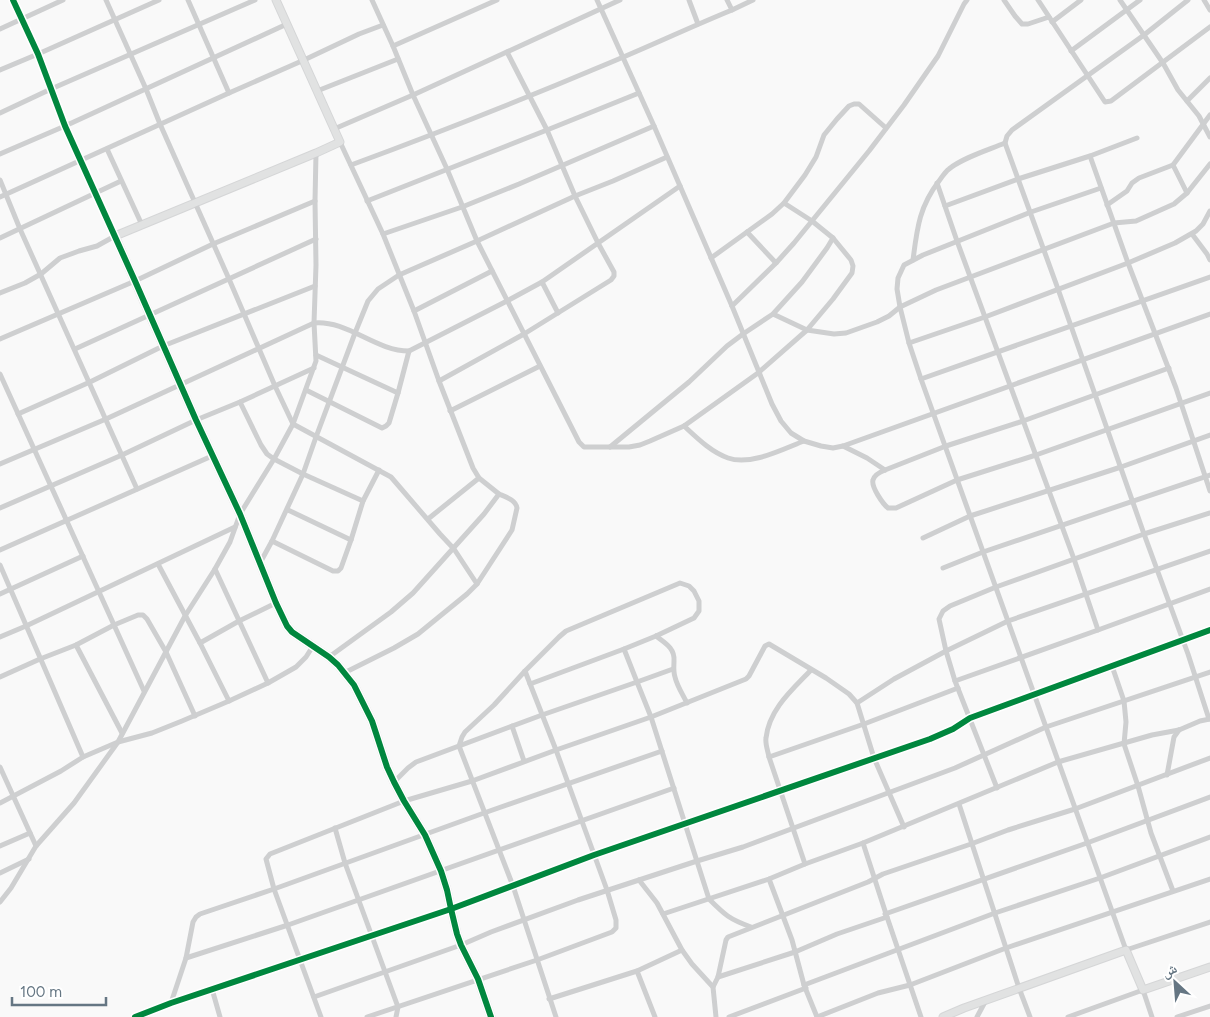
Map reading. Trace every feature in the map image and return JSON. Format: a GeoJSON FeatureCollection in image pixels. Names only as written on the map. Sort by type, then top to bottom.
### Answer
{"type":"FeatureCollection","features":[{"type":"Feature","properties":{"kind":"street"},"geometry":{"type":"LineString","coordinates":[[13,0],[38,54],[80,161],[212,456],[240,514],[276,603],[292,632],[329,657],[354,685],[372,721],[394,782],[425,835],[441,871],[461,945],[478,979],[491,1017]]}},
{"type":"Feature","properties":{"kind":"street"},"geometry":{"type":"LineString","coordinates":[[0,29],[63,0]]}},
{"type":"Feature","properties":{"kind":"street"},"geometry":{"type":"LineString","coordinates":[[106,0],[293,424],[380,470],[396,481],[454,549],[477,584]]}},
{"type":"Feature","properties":{"kind":"street"},"geometry":{"type":"LineString","coordinates":[[0,70],[159,0]]}},
{"type":"Feature","properties":{"kind":"street"},"geometry":{"type":"LineString","coordinates":[[188,0],[229,92]]}},
{"type":"Feature","properties":{"kind":"street"},"geometry":{"type":"LineString","coordinates":[[0,113],[255,0]]}},
{"type":"Feature","properties":{"kind":"street"},"geometry":{"type":"LineString","coordinates":[[276,0],[383,234],[473,468],[479,478],[499,494],[514,502],[517,508],[512,530],[477,584],[467,594],[418,634],[344,672]]}},
{"type":"Feature","properties":{"kind":"street"},"geometry":{"type":"LineString","coordinates":[[373,0],[477,241],[579,442],[584,447],[629,447],[640,445],[684,426],[758,372],[807,330],[833,299],[852,273],[853,266],[851,260],[833,238],[812,221],[784,203]]}},
{"type":"Feature","properties":{"kind":"street"},"geometry":{"type":"LineString","coordinates":[[393,46],[497,0]]}},
{"type":"Feature","properties":{"kind":"street"},"geometry":{"type":"LineString","coordinates":[[597,0],[732,306],[772,404],[781,421],[791,433],[804,441],[833,448],[844,446],[1210,314]]}},
{"type":"Feature","properties":{"kind":"street"},"geometry":{"type":"LineString","coordinates":[[334,129],[413,96],[620,0]]}},
{"type":"Feature","properties":{"kind":"street"},"geometry":{"type":"LineString","coordinates":[[688,0],[698,24]]}},
{"type":"Feature","properties":{"kind":"street"},"geometry":{"type":"LineString","coordinates":[[727,0],[732,10]]}},
{"type":"Feature","properties":{"kind":"street"},"geometry":{"type":"LineString","coordinates":[[351,165],[432,136],[530,96],[753,0]]}},
{"type":"Feature","properties":{"kind":"street"},"geometry":{"type":"LineString","coordinates":[[732,306],[794,243],[904,106],[938,56],[967,0]]}},
{"type":"Feature","properties":{"kind":"street"},"geometry":{"type":"LineString","coordinates":[[1004,0],[1022,24],[1050,20],[1080,0]]}},
{"type":"Feature","properties":{"kind":"street"},"geometry":{"type":"LineString","coordinates":[[1038,0],[1105,102],[1111,102],[1210,27]]}},
{"type":"Feature","properties":{"kind":"street"},"geometry":{"type":"LineString","coordinates":[[1120,0],[1210,137]]}},
{"type":"Feature","properties":{"kind":"street"},"geometry":{"type":"LineString","coordinates":[[1071,51],[1140,0]]}},
{"type":"Feature","properties":{"kind":"street"},"geometry":{"type":"LineString","coordinates":[[663,914],[768,879],[863,843],[1058,762],[1152,735],[1179,730],[1209,719],[1196,677],[1096,394],[1005,143],[1007,136],[1012,130],[1144,35],[1188,0]]}},
{"type":"Feature","properties":{"kind":"street"},"geometry":{"type":"LineString","coordinates":[[1204,0],[1210,10]]}},
{"type":"Feature","properties":{"kind":"street"},"geometry":{"type":"LineString","coordinates":[[0,154],[287,24]]}},
{"type":"Feature","properties":{"kind":"street"},"geometry":{"type":"LineString","coordinates":[[3,196],[229,92],[383,25]]}},
{"type":"Feature","properties":{"kind":"street"},"geometry":{"type":"LineString","coordinates":[[439,381],[524,334],[611,280],[614,276],[614,272],[575,196],[547,130],[507,52]]}},
{"type":"Feature","properties":{"kind":"street"},"geometry":{"type":"LineString","coordinates":[[317,91],[398,60]]}},
{"type":"Feature","properties":{"kind":"street"},"geometry":{"type":"LineString","coordinates":[[1187,101],[1210,78]]}},
{"type":"Feature","properties":{"kind":"street"},"geometry":{"type":"LineString","coordinates":[[367,201],[639,93]]}},
{"type":"Feature","properties":{"kind":"street"},"geometry":{"type":"LineString","coordinates":[[711,258],[772,214],[784,203],[816,157],[824,135],[849,106],[859,104],[886,128]]}},
{"type":"Feature","properties":{"kind":"street"},"geometry":{"type":"LineString","coordinates":[[1107,205],[1127,191],[1135,180],[1173,165],[1210,115]]}},
{"type":"Feature","properties":{"kind":"street"},"geometry":{"type":"LineString","coordinates":[[383,234],[462,207],[654,126]]}},
{"type":"Feature","properties":{"kind":"street"},"geometry":{"type":"LineString","coordinates":[[945,206],[1137,138]]}},
{"type":"Feature","properties":{"kind":"street"},"geometry":{"type":"LineString","coordinates":[[0,292],[25,284],[41,274],[60,258],[79,250],[97,246],[115,236],[316,154],[340,142]]}},
{"type":"Feature","properties":{"kind":"street"},"geometry":{"type":"LineString","coordinates":[[913,260],[922,209],[930,193],[948,169],[1005,143]]}},
{"type":"Feature","properties":{"kind":"street"},"geometry":{"type":"LineString","coordinates":[[107,149],[142,225]]}},
{"type":"Feature","properties":{"kind":"street"},"geometry":{"type":"LineString","coordinates":[[0,902],[11,888],[36,846],[74,803],[118,742],[185,616],[230,542],[240,514],[293,424],[316,361],[314,323],[316,154]]}},
{"type":"Feature","properties":{"kind":"street"},"geometry":{"type":"LineString","coordinates":[[1090,156],[1128,263],[1169,368],[1193,441],[1208,476],[1210,491]]}},
{"type":"Feature","properties":{"kind":"street"},"geometry":{"type":"LineString","coordinates":[[259,563],[288,510],[355,333],[368,302],[378,289],[400,275],[575,196],[667,157]]}},
{"type":"Feature","properties":{"kind":"street"},"geometry":{"type":"LineString","coordinates":[[773,314],[807,330],[834,334],[846,333],[877,322],[900,307],[936,290],[1114,223],[1136,220],[1174,204],[1187,193],[1210,164]]}},
{"type":"Feature","properties":{"kind":"street"},"geometry":{"type":"LineString","coordinates":[[1173,165],[1187,193]]}},
{"type":"Feature","properties":{"kind":"street"},"geometry":{"type":"LineString","coordinates":[[0,180],[3,196],[41,274],[138,489]]}},
{"type":"Feature","properties":{"kind":"street"},"geometry":{"type":"LineString","coordinates":[[0,238],[122,181]]}},
{"type":"Feature","properties":{"kind":"street"},"geometry":{"type":"LineString","coordinates":[[937,183],[1098,630]]}},
{"type":"Feature","properties":{"kind":"street"},"geometry":{"type":"LineString","coordinates":[[0,464],[106,419],[314,323],[330,324],[395,350],[409,351],[542,282],[680,186]]}},
{"type":"Feature","properties":{"kind":"street"},"geometry":{"type":"LineString","coordinates":[[1101,188],[1031,212],[923,255],[904,265],[898,278],[897,288],[909,343],[921,379],[1075,810],[1152,1017]]}},
{"type":"Feature","properties":{"kind":"street"},"geometry":{"type":"LineString","coordinates":[[0,339],[135,281],[213,244],[315,202]]}},
{"type":"Feature","properties":{"kind":"street"},"geometry":{"type":"LineString","coordinates":[[909,343],[985,317],[1128,263],[1175,243],[1199,229],[1210,211]]}},
{"type":"Feature","properties":{"kind":"street"},"geometry":{"type":"LineString","coordinates":[[747,232],[776,263]]}},
{"type":"Feature","properties":{"kind":"street"},"geometry":{"type":"LineString","coordinates":[[1192,234],[1210,260]]}},
{"type":"Feature","properties":{"kind":"street"},"geometry":{"type":"LineString","coordinates":[[610,447],[689,382],[727,346],[773,314],[802,282],[833,238]]}},
{"type":"Feature","properties":{"kind":"street"},"geometry":{"type":"LineString","coordinates":[[75,348],[316,239]]}},
{"type":"Feature","properties":{"kind":"street"},"geometry":{"type":"LineString","coordinates":[[414,311],[492,271]]}},
{"type":"Feature","properties":{"kind":"street"},"geometry":{"type":"LineString","coordinates":[[921,379],[1210,277]]}},
{"type":"Feature","properties":{"kind":"street"},"geometry":{"type":"LineString","coordinates":[[542,282],[558,313]]}},
{"type":"Feature","properties":{"kind":"street"},"geometry":{"type":"LineString","coordinates":[[18,414],[90,382],[163,346],[315,286]]}},
{"type":"Feature","properties":{"kind":"street"},"geometry":{"type":"LineString","coordinates":[[306,390],[382,428],[389,423],[409,351]]}},
{"type":"Feature","properties":{"kind":"street"},"geometry":{"type":"LineString","coordinates":[[316,355],[398,393]]}},
{"type":"Feature","properties":{"kind":"street"},"geometry":{"type":"LineString","coordinates":[[450,411],[540,366]]}},
{"type":"Feature","properties":{"kind":"street"},"geometry":{"type":"LineString","coordinates":[[0,508],[314,368]]}},
{"type":"Feature","properties":{"kind":"street"},"geometry":{"type":"LineString","coordinates":[[1169,368],[1023,422],[946,446],[885,470],[876,475],[873,485],[883,504],[888,508],[896,508],[958,480],[1036,455],[1210,393]]}},
{"type":"Feature","properties":{"kind":"street"},"geometry":{"type":"LineString","coordinates":[[0,374],[1,381],[18,414],[144,691]]}},
{"type":"Feature","properties":{"kind":"street"},"geometry":{"type":"LineString","coordinates":[[240,402],[267,454],[303,474],[363,500]]}},
{"type":"Feature","properties":{"kind":"street"},"geometry":{"type":"LineString","coordinates":[[684,426],[701,442],[718,454],[737,460],[747,460],[766,455],[804,441]]}},
{"type":"Feature","properties":{"kind":"street"},"geometry":{"type":"LineString","coordinates":[[922,538],[970,516],[1121,467],[1210,435]]}},
{"type":"Feature","properties":{"kind":"street"},"geometry":{"type":"LineString","coordinates":[[844,446],[885,470]]}},
{"type":"Feature","properties":{"kind":"street"},"geometry":{"type":"LineString","coordinates":[[0,550],[212,456]]}},
{"type":"Feature","properties":{"kind":"street"},"geometry":{"type":"LineString","coordinates":[[272,541],[333,571],[338,571],[342,568],[363,500],[380,470]]}},
{"type":"Feature","properties":{"kind":"street"},"geometry":{"type":"LineString","coordinates":[[943,568],[983,552],[1208,476]]}},
{"type":"Feature","properties":{"kind":"street"},"geometry":{"type":"LineString","coordinates":[[428,519],[479,478]]}},
{"type":"Feature","properties":{"kind":"street"},"geometry":{"type":"LineString","coordinates":[[329,657],[398,606],[412,593],[454,549],[499,494]]}},
{"type":"Feature","properties":{"kind":"street"},"geometry":{"type":"LineString","coordinates":[[288,510],[351,540]]}},
{"type":"Feature","properties":{"kind":"street"},"geometry":{"type":"LineString","coordinates":[[997,788],[955,681],[946,651],[940,619],[943,611],[950,606],[996,588],[1144,534],[1210,513]]}},
{"type":"Feature","properties":{"kind":"street"},"geometry":{"type":"LineString","coordinates":[[0,637],[235,528]]}},
{"type":"Feature","properties":{"kind":"street"},"geometry":{"type":"LineString","coordinates":[[857,703],[946,651],[1008,621],[1210,551]]}},
{"type":"Feature","properties":{"kind":"street"},"geometry":{"type":"LineString","coordinates":[[0,594],[83,556]]}},
{"type":"Feature","properties":{"kind":"street"},"geometry":{"type":"LineString","coordinates":[[158,564],[229,701]]}},
{"type":"Feature","properties":{"kind":"street"},"geometry":{"type":"LineString","coordinates":[[0,565],[83,757]]}},
{"type":"Feature","properties":{"kind":"street"},"geometry":{"type":"LineString","coordinates":[[215,569],[268,683]]}},
{"type":"Feature","properties":{"kind":"street"},"geometry":{"type":"LineString","coordinates":[[530,684],[624,649],[694,618],[699,611],[699,601],[694,591],[689,586],[680,583],[574,627],[559,637],[494,705],[465,732],[459,746],[513,886],[556,1017]]}},
{"type":"Feature","properties":{"kind":"street"},"geometry":{"type":"LineString","coordinates":[[955,681],[1210,589]]}},
{"type":"Feature","properties":{"kind":"street"},"geometry":{"type":"LineString","coordinates":[[200,643],[276,603]]}},
{"type":"Feature","properties":{"kind":"street"},"geometry":{"type":"LineString","coordinates":[[0,677],[76,645],[114,625],[138,615],[143,615],[166,652],[195,716]]}},
{"type":"Feature","properties":{"kind":"street"},"geometry":{"type":"LineString","coordinates":[[136,1017],[171,1003],[450,909],[594,855],[930,739],[954,729],[970,718],[1210,630]]}},
{"type":"Feature","properties":{"kind":"street"},"geometry":{"type":"LineString","coordinates":[[656,636],[668,644],[672,650],[675,677],[687,703]]}},
{"type":"Feature","properties":{"kind":"street"},"geometry":{"type":"LineString","coordinates":[[321,1017],[274,889],[266,859],[270,854],[404,801],[472,781],[650,717],[746,679],[750,676],[766,646],[769,644],[826,678],[849,694],[857,703],[874,758],[904,827]]}},
{"type":"Feature","properties":{"kind":"street"},"geometry":{"type":"LineString","coordinates":[[76,645],[122,733]]}},
{"type":"Feature","properties":{"kind":"street"},"geometry":{"type":"LineString","coordinates":[[0,802],[61,771],[83,757],[118,742],[195,716],[268,683],[296,667],[312,646]]}},
{"type":"Feature","properties":{"kind":"street"},"geometry":{"type":"LineString","coordinates":[[624,649],[662,751],[709,899],[734,921],[751,927]]}},
{"type":"Feature","properties":{"kind":"street"},"geometry":{"type":"LineString","coordinates":[[1112,666],[1124,701],[1126,722],[1124,744],[1147,820],[1173,891]]}},
{"type":"Feature","properties":{"kind":"street"},"geometry":{"type":"LineString","coordinates":[[394,782],[416,762],[673,668]]}},
{"type":"Feature","properties":{"kind":"street"},"geometry":{"type":"LineString","coordinates":[[805,864],[769,757],[766,740],[768,728],[775,712],[784,699],[811,670]]}},
{"type":"Feature","properties":{"kind":"street"},"geometry":{"type":"LineString","coordinates":[[367,1017],[537,960],[612,932],[616,928],[616,920],[607,890],[556,750],[525,672]]}},
{"type":"Feature","properties":{"kind":"street"},"geometry":{"type":"LineString","coordinates":[[314,997],[461,945],[607,890],[743,847],[793,829],[929,779],[1046,727],[1210,672]]}},
{"type":"Feature","properties":{"kind":"street"},"geometry":{"type":"LineString","coordinates":[[769,757],[864,724],[958,688]]}},
{"type":"Feature","properties":{"kind":"street"},"geometry":{"type":"LineString","coordinates":[[512,726],[524,761]]}},
{"type":"Feature","properties":{"kind":"street"},"geometry":{"type":"LineString","coordinates":[[1167,775],[1174,737],[1179,730]]}},
{"type":"Feature","properties":{"kind":"street"},"geometry":{"type":"LineString","coordinates":[[171,1003],[186,958],[193,922],[200,914],[662,751]]}},
{"type":"Feature","properties":{"kind":"street"},"geometry":{"type":"LineString","coordinates":[[716,1017],[713,987],[718,977],[728,937],[883,874],[1008,830],[1075,810],[1210,758]]}},
{"type":"Feature","properties":{"kind":"street"},"geometry":{"type":"LineString","coordinates":[[0,768],[36,846]]}},
{"type":"Feature","properties":{"kind":"street"},"geometry":{"type":"LineString","coordinates":[[186,958],[288,925],[674,788]]}},
{"type":"Feature","properties":{"kind":"street"},"geometry":{"type":"LineString","coordinates":[[718,977],[795,952],[886,915],[1210,797]]}},
{"type":"Feature","properties":{"kind":"street"},"geometry":{"type":"LineString","coordinates":[[959,804],[1030,1017]]}},
{"type":"Feature","properties":{"kind":"street"},"geometry":{"type":"LineString","coordinates":[[335,828],[345,864],[398,1007],[396,1017]]}},
{"type":"Feature","properties":{"kind":"street"},"geometry":{"type":"LineString","coordinates":[[0,846],[30,833]]}},
{"type":"Feature","properties":{"kind":"street"},"geometry":{"type":"LineString","coordinates":[[729,1017],[995,913],[1100,878],[1210,837]]}},
{"type":"Feature","properties":{"kind":"street"},"geometry":{"type":"LineString","coordinates":[[863,843],[921,1017]]}},
{"type":"Feature","properties":{"kind":"street"},"geometry":{"type":"LineString","coordinates":[[0,873],[29,859]]}},
{"type":"Feature","properties":{"kind":"street"},"geometry":{"type":"LineString","coordinates":[[768,879],[817,1017],[878,993],[910,985],[1006,948],[1210,879]]}},
{"type":"Feature","properties":{"kind":"street"},"geometry":{"type":"LineString","coordinates":[[639,880],[663,914],[682,950],[713,987]]}},
{"type":"Feature","properties":{"kind":"street"},"geometry":{"type":"LineString","coordinates":[[943,1017],[1019,988],[1210,922]]}},
{"type":"Feature","properties":{"kind":"street"},"geometry":{"type":"LineString","coordinates":[[549,1000],[637,971],[682,950]]}},
{"type":"Feature","properties":{"kind":"street"},"geometry":{"type":"LineString","coordinates":[[1068,1017],[1210,967]]}},
{"type":"Feature","properties":{"kind":"street"},"geometry":{"type":"LineString","coordinates":[[637,971],[654,1017]]}},
{"type":"Feature","properties":{"kind":"street"},"geometry":{"type":"LineString","coordinates":[[212,989],[220,1017]]}},
{"type":"Feature","properties":{"kind":"street"},"geometry":{"type":"LineString","coordinates":[[977,1017],[986,1000]]}},
{"type":"Feature","properties":{"kind":"street"},"geometry":{"type":"LineString","coordinates":[[1177,1017],[1210,1006]]}},
{"type":"Feature","properties":{"kind":"cycle path"},"geometry":{"type":"LineString","coordinates":[[13,0],[38,54],[65,126],[240,514],[276,603],[292,632],[329,657],[354,685],[372,721],[394,782],[425,835],[441,871],[457,934],[478,979],[491,1017]]}},
{"type":"Feature","properties":{"kind":"cycle path"},"geometry":{"type":"LineString","coordinates":[[135,1017],[171,1003],[451,909],[594,855],[930,739],[953,729],[970,718],[1210,630]]}}]}
